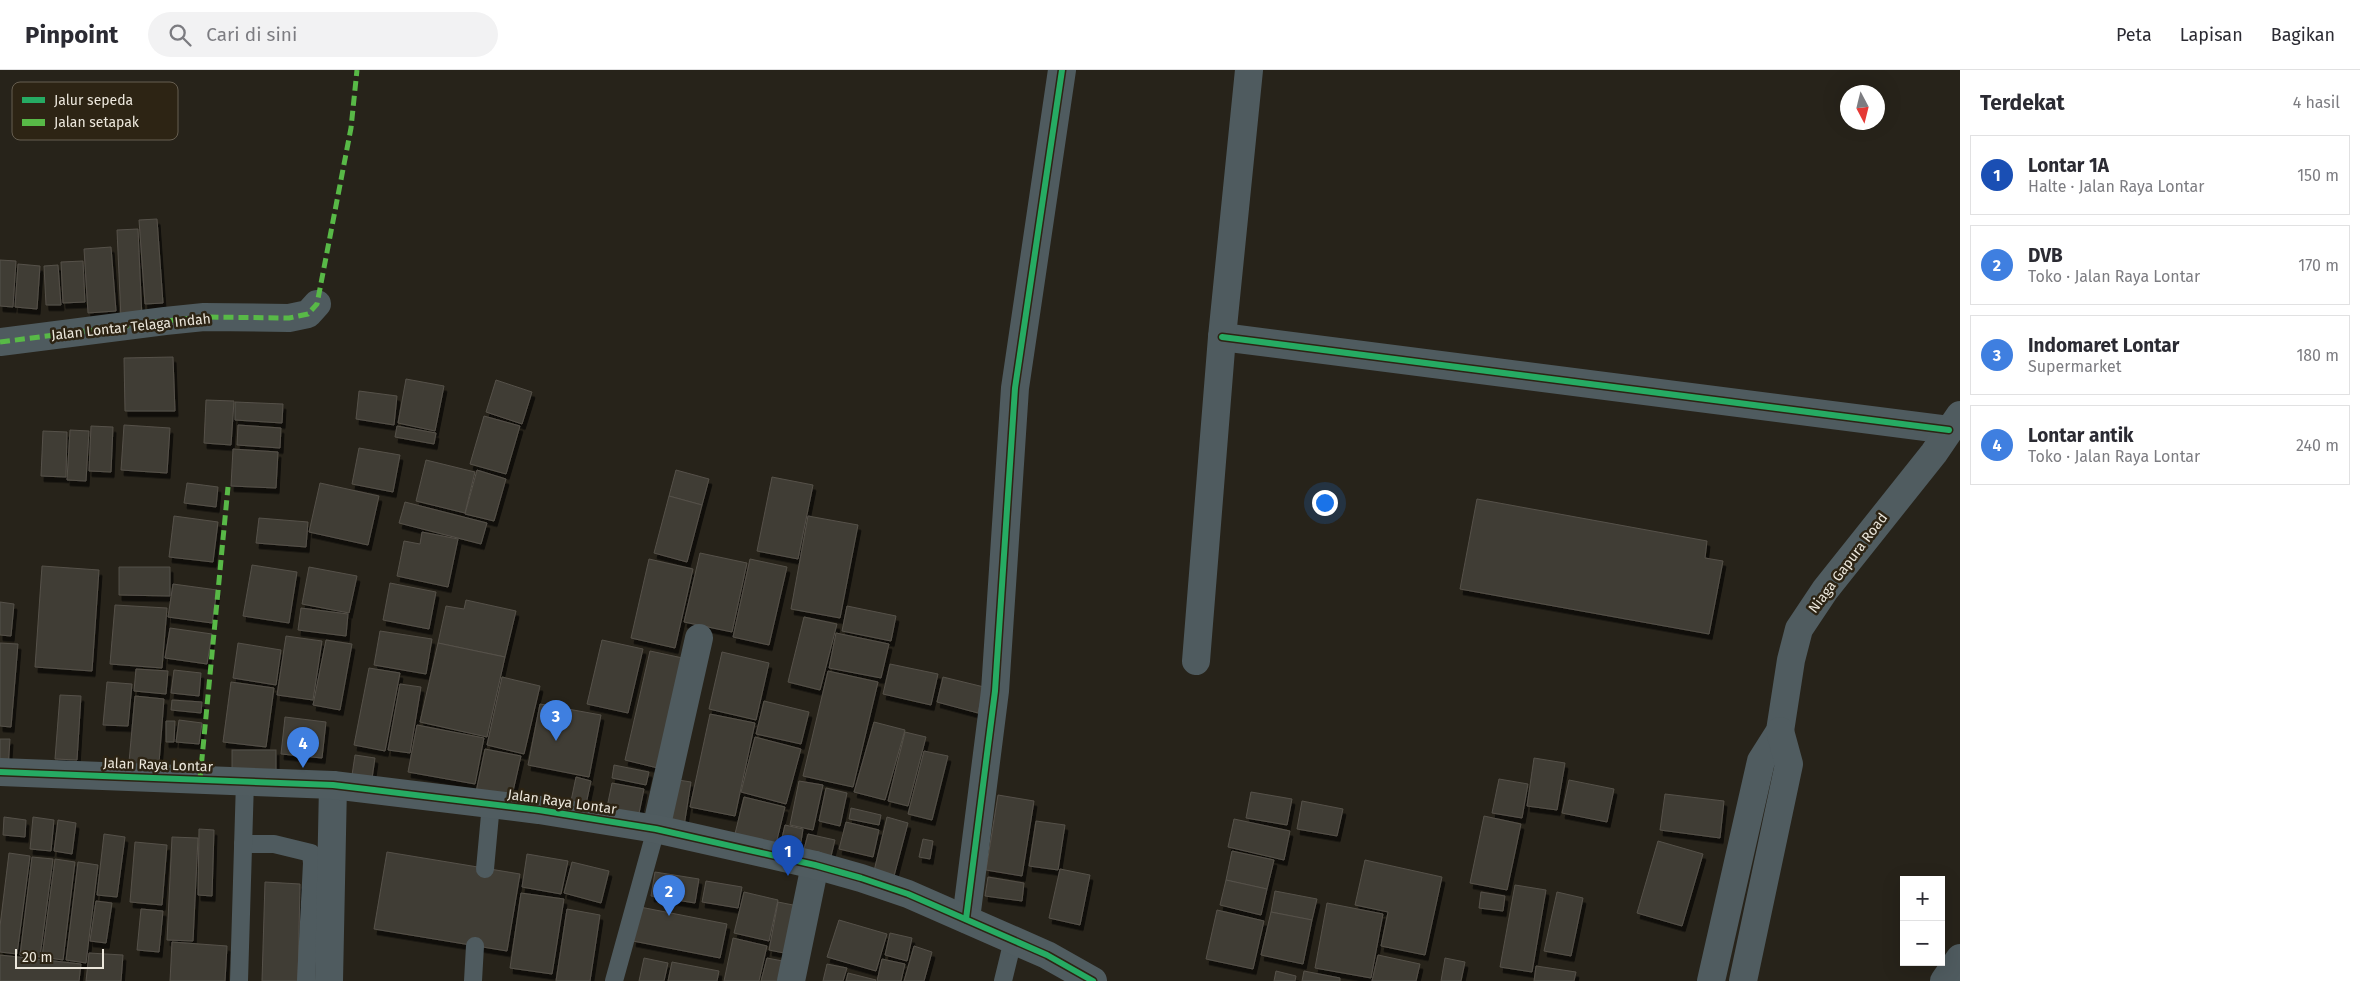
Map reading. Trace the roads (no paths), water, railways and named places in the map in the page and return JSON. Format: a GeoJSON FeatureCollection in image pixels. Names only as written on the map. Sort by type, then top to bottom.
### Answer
{"type":"FeatureCollection","features":[{"type":"Feature","properties":{"kind":"street"},"geometry":{"type":"LineString","coordinates":[[966,919],[995,691],[1015,388],[1062,70]]}},
{"type":"Feature","properties":{"kind":"street"},"geometry":{"type":"LineString","coordinates":[[1196,661],[1222,337],[1249,70]]}},
{"type":"Feature","properties":{"kind":"street","name":"Jalan Lontar Telaga Indah"},"geometry":{"type":"LineString","coordinates":[[0,342],[165,320],[204,317],[289,318],[308,314],[317,304]]}},
{"type":"Feature","properties":{"kind":"street"},"geometry":{"type":"LineString","coordinates":[[1222,337],[1955,422]]}},
{"type":"Feature","properties":{"kind":"street","name":"Niaga Gapura Road"},"geometry":{"type":"LineString","coordinates":[[1711,981],[1761,761],[1780,731],[1791,660],[1799,629],[1825,590],[1934,453],[1955,422]]}},
{"type":"Feature","properties":{"kind":"street"},"geometry":{"type":"LineString","coordinates":[[656,828],[699,638]]}},
{"type":"Feature","properties":{"kind":"street","name":"Niaga Gapura Road"},"geometry":{"type":"LineString","coordinates":[[1743,981],[1789,764],[1780,731]]}},
{"type":"Feature","properties":{"kind":"street","name":"Jalan Raya Lontar"},"geometry":{"type":"LineString","coordinates":[[0,772],[333,785],[539,810],[656,828],[861,878],[908,894],[1047,955],[1093,981]]}},
{"type":"Feature","properties":{"kind":"street"},"geometry":{"type":"LineString","coordinates":[[329,981],[333,785]]}},
{"type":"Feature","properties":{"kind":"street"},"geometry":{"type":"LineString","coordinates":[[792,981],[815,866]]}},
{"type":"Feature","properties":{"kind":"street"},"geometry":{"type":"LineString","coordinates":[[1944,981],[1960,958]]}},
{"type":"Feature","properties":{"kind":"lane"},"geometry":{"type":"LineString","coordinates":[[239,981],[245,781]]}},
{"type":"Feature","properties":{"kind":"lane"},"geometry":{"type":"LineString","coordinates":[[485,869],[491,804]]}},
{"type":"Feature","properties":{"kind":"lane"},"geometry":{"type":"LineString","coordinates":[[614,981],[656,828]]}},
{"type":"Feature","properties":{"kind":"lane"},"geometry":{"type":"LineString","coordinates":[[243,844],[274,844],[310,853],[312,863],[306,981]]}},
{"type":"Feature","properties":{"kind":"lane"},"geometry":{"type":"LineString","coordinates":[[1003,981],[1013,940]]}},
{"type":"Feature","properties":{"kind":"lane"},"geometry":{"type":"LineString","coordinates":[[473,981],[475,946]]}},
{"type":"Feature","properties":{"kind":"place","name":"Indomaret Lontar"},"geometry":{"type":"Point","coordinates":[556,741]}},
{"type":"Feature","properties":{"kind":"place","name":"Lontar antik"},"geometry":{"type":"Point","coordinates":[303,768]}},
{"type":"Feature","properties":{"kind":"place","name":"Lontar 1A"},"geometry":{"type":"Point","coordinates":[788,876]}},
{"type":"Feature","properties":{"kind":"place","name":"DVB"},"geometry":{"type":"Point","coordinates":[669,916]}}]}
